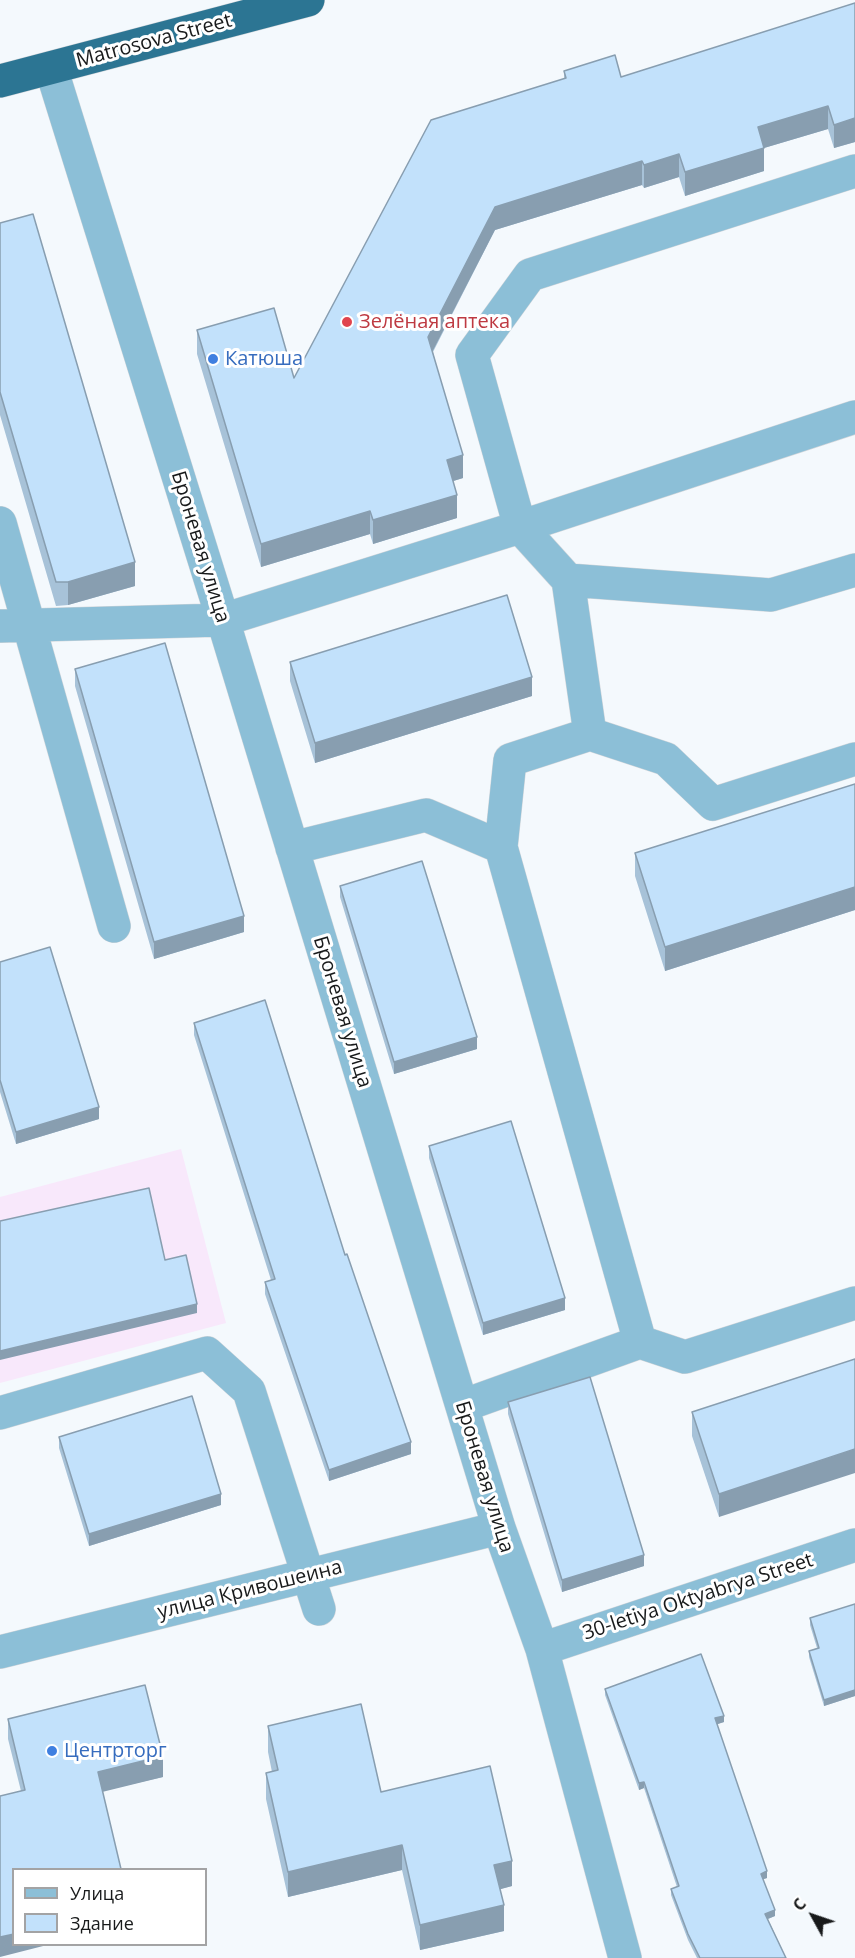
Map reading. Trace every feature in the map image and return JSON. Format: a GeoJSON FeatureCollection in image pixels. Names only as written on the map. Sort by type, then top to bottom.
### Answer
{"type":"FeatureCollection","features":[{"type":"Feature","properties":{"kind":"highway","name":"Matrosova Street"},"geometry":{"type":"LineString","coordinates":[[0,81],[308,0]]}},
{"type":"Feature","properties":{"kind":"street","name":"Броневая улица"},"geometry":{"type":"LineString","coordinates":[[51,68],[223,620],[499,1528],[542,1649],[625,1958]]}},
{"type":"Feature","properties":{"kind":"street"},"geometry":{"type":"LineString","coordinates":[[590,734],[568,580],[520,528],[472,355],[530,275],[855,171]]}},
{"type":"Feature","properties":{"kind":"street"},"geometry":{"type":"LineString","coordinates":[[15,625],[223,620],[520,528],[855,417]]}},
{"type":"Feature","properties":{"kind":"street"},"geometry":{"type":"LineString","coordinates":[[0,523],[15,625],[114,926]]}},
{"type":"Feature","properties":{"kind":"street"},"geometry":{"type":"LineString","coordinates":[[568,580],[771,595],[855,570]]}},
{"type":"Feature","properties":{"kind":"street"},"geometry":{"type":"LineString","coordinates":[[640,1342],[501,848],[510,760],[590,734],[666,759],[713,804],[855,759]]}},
{"type":"Feature","properties":{"kind":"street"},"geometry":{"type":"LineString","coordinates":[[292,848],[426,815],[501,848]]}},
{"type":"Feature","properties":{"kind":"street"},"geometry":{"type":"LineString","coordinates":[[462,1406],[640,1342],[685,1357],[855,1303]]}},
{"type":"Feature","properties":{"kind":"street"},"geometry":{"type":"LineString","coordinates":[[0,1413],[207,1353],[249,1391],[319,1609]]}},
{"type":"Feature","properties":{"kind":"street","name":"улица Кривошеина"},"geometry":{"type":"LineString","coordinates":[[0,1652],[499,1528]]}},
{"type":"Feature","properties":{"kind":"street","name":"30-letiya Oktyabrya Street"},"geometry":{"type":"LineString","coordinates":[[542,1649],[855,1545]]}},
{"type":"Feature","properties":{"kind":"shaded area"},"geometry":{"type":"Polygon","coordinates":[[[181,1149],[226,1323],[0,1383],[0,1197],[181,1149]]]}},
{"type":"Feature","properties":{"kind":"building"},"geometry":{"type":"Polygon","coordinates":[[[855,3],[855,118],[834,125],[828,106],[758,127],[764,148],[685,172],[679,154],[644,165],[642,161],[495,207],[428,337],[463,455],[447,460],[457,495],[373,520],[370,511],[261,544],[197,330],[274,308],[294,378],[431,120],[566,78],[564,71],[615,55],[621,77],[855,3]]]}},
{"type":"Feature","properties":{"kind":"building"},"geometry":{"type":"Polygon","coordinates":[[[33,214],[135,562],[68,582],[56,582],[0,392],[0,223],[33,214]]]}},
{"type":"Feature","properties":{"kind":"building"},"geometry":{"type":"Polygon","coordinates":[[[507,595],[532,677],[315,743],[290,662],[507,595]]]}},
{"type":"Feature","properties":{"kind":"building"},"geometry":{"type":"Polygon","coordinates":[[[165,643],[244,916],[154,942],[75,669],[165,643]]]}},
{"type":"Feature","properties":{"kind":"building"},"geometry":{"type":"Polygon","coordinates":[[[855,784],[855,887],[665,947],[635,853],[855,784]]]}},
{"type":"Feature","properties":{"kind":"building"},"geometry":{"type":"Polygon","coordinates":[[[422,861],[477,1037],[394,1062],[340,886],[422,861]]]}},
{"type":"Feature","properties":{"kind":"building"},"geometry":{"type":"Polygon","coordinates":[[[50,947],[99,1107],[16,1132],[0,1080],[0,962],[50,947]]]}},
{"type":"Feature","properties":{"kind":"building"},"geometry":{"type":"Polygon","coordinates":[[[265,1000],[345,1255],[347,1254],[411,1442],[329,1470],[265,1282],[275,1279],[194,1023],[265,1000]]]}},
{"type":"Feature","properties":{"kind":"building"},"geometry":{"type":"Polygon","coordinates":[[[511,1121],[565,1298],[483,1323],[429,1146],[511,1121]]]}},
{"type":"Feature","properties":{"kind":"building"},"geometry":{"type":"Polygon","coordinates":[[[149,1188],[165,1260],[186,1255],[197,1304],[0,1351],[0,1221],[149,1188]]]}},
{"type":"Feature","properties":{"kind":"building"},"geometry":{"type":"Polygon","coordinates":[[[855,1359],[855,1449],[719,1494],[692,1412],[855,1359]]]}},
{"type":"Feature","properties":{"kind":"building"},"geometry":{"type":"Polygon","coordinates":[[[590,1377],[644,1555],[562,1580],[508,1402],[590,1377]]]}},
{"type":"Feature","properties":{"kind":"building"},"geometry":{"type":"Polygon","coordinates":[[[192,1396],[221,1494],[89,1534],[59,1437],[192,1396]]]}},
{"type":"Feature","properties":{"kind":"building"},"geometry":{"type":"Polygon","coordinates":[[[855,1604],[855,1690],[824,1700],[809,1651],[819,1648],[810,1618],[855,1604]]]}},
{"type":"Feature","properties":{"kind":"building"},"geometry":{"type":"Polygon","coordinates":[[[701,1654],[724,1716],[715,1718],[767,1871],[761,1874],[775,1910],[765,1914],[786,1958],[700,1958],[671,1889],[679,1886],[644,1782],[639,1783],[605,1689],[701,1654]]]}},
{"type":"Feature","properties":{"kind":"building"},"geometry":{"type":"Polygon","coordinates":[[[145,1685],[163,1756],[98,1772],[121,1868],[12,1868],[12,1934],[0,1937],[0,1796],[25,1790],[8,1719],[145,1685]]]}},
{"type":"Feature","properties":{"kind":"building"},"geometry":{"type":"Polygon","coordinates":[[[361,1704],[381,1792],[490,1766],[512,1861],[494,1865],[504,1905],[420,1925],[402,1845],[288,1872],[266,1773],[278,1770],[268,1726],[361,1704]]]}},
{"type":"Feature","properties":{"kind":"place","name":"Зелёная аптека"},"geometry":{"type":"Point","coordinates":[347,322]}},
{"type":"Feature","properties":{"kind":"place","name":"Катюша"},"geometry":{"type":"Point","coordinates":[213,359]}},
{"type":"Feature","properties":{"kind":"place","name":"Центрторг"},"geometry":{"type":"Point","coordinates":[52,1751]}}]}
